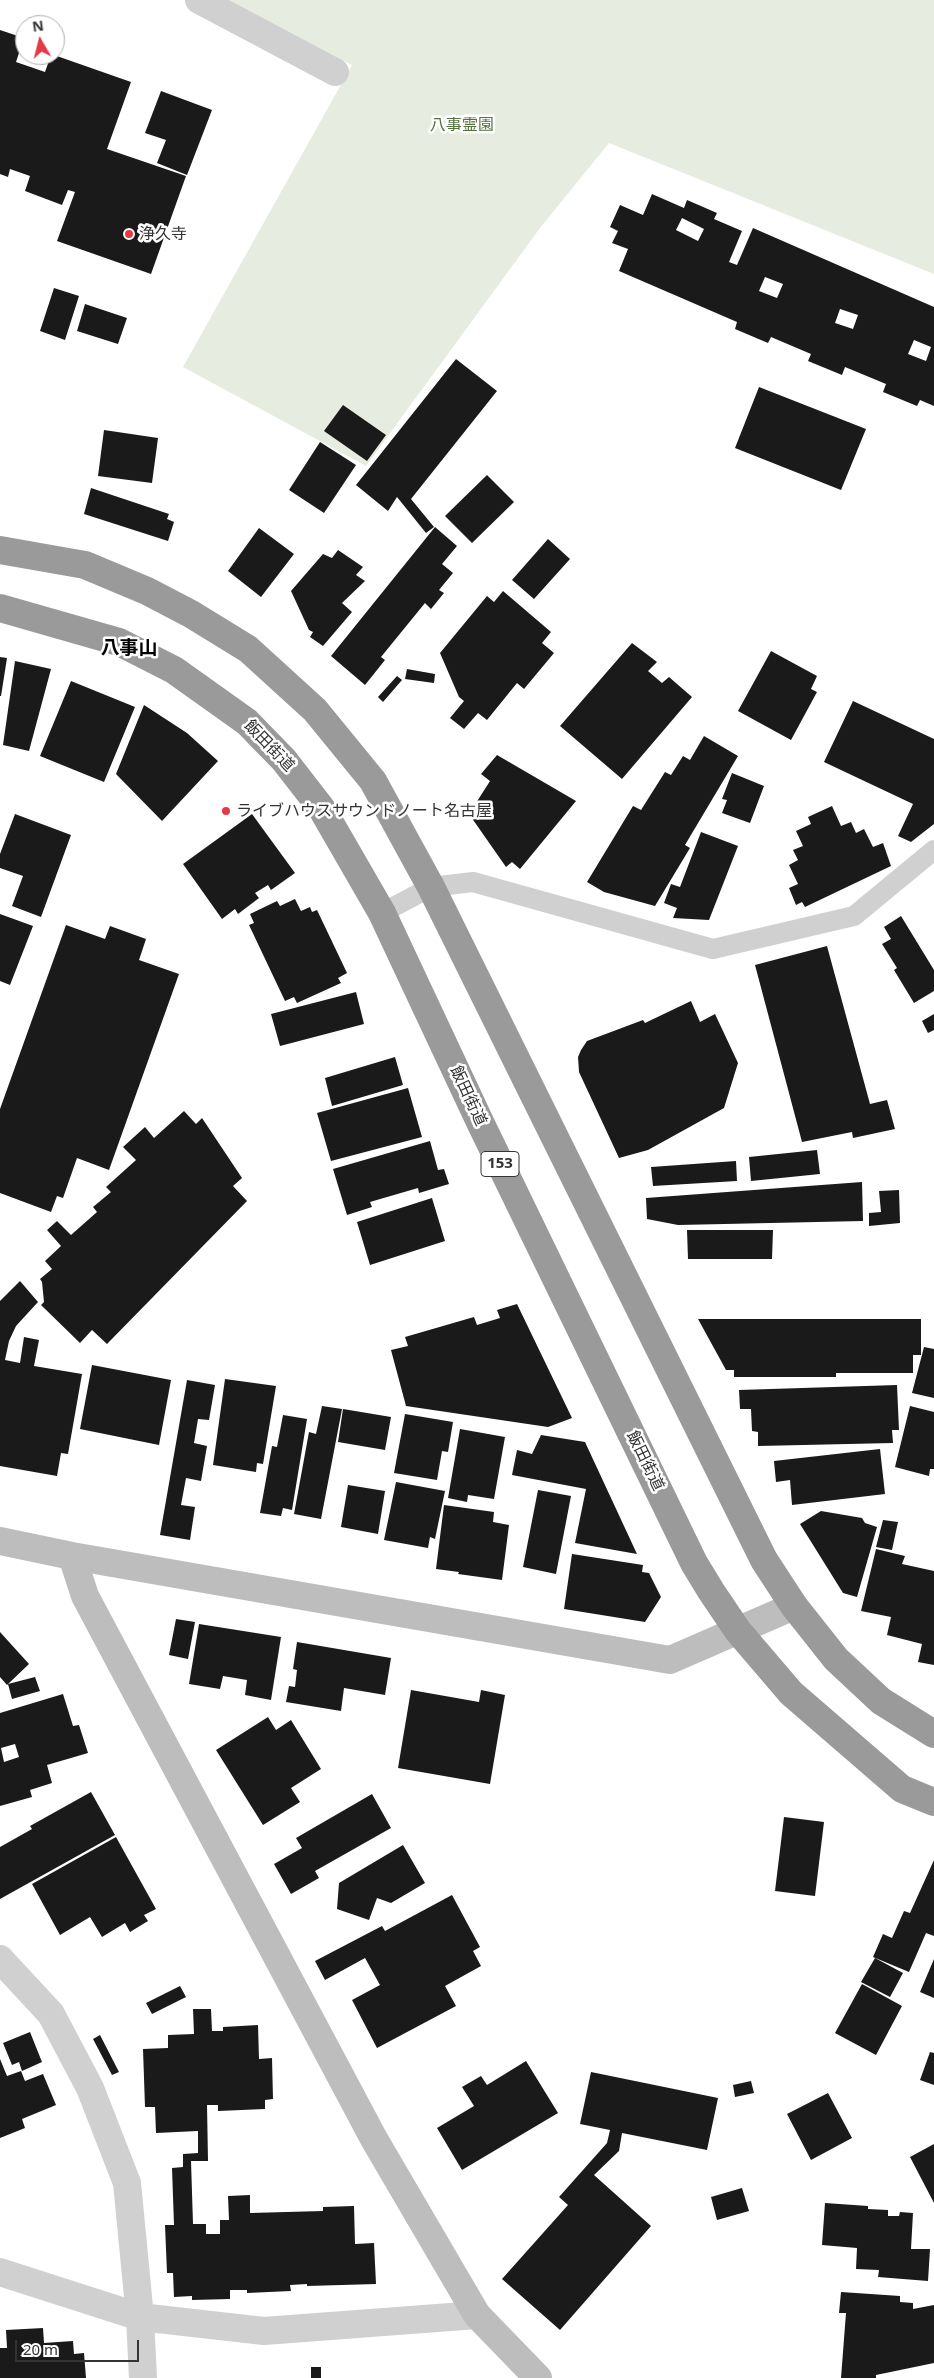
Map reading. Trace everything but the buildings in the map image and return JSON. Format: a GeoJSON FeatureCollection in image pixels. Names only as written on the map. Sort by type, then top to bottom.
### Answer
{"type":"FeatureCollection","features":[{"type":"Feature","properties":{"kind":"highway"},"geometry":{"type":"LineString","coordinates":[[0,550],[85,565],[147,591],[191,614],[248,649],[315,710],[373,781],[431,888],[764,1560],[794,1606],[836,1659],[881,1701],[934,1734]]}},
{"type":"Feature","properties":{"kind":"highway","name":"飯田街道"},"geometry":{"type":"LineString","coordinates":[[0,608],[119,642],[174,670],[247,722],[284,760],[322,809],[382,913],[480,1122],[690,1554],[711,1591],[738,1631],[791,1693],[902,1789],[934,1802]]}},
{"type":"Feature","properties":{"kind":"street"},"geometry":{"type":"LineString","coordinates":[[199,0],[335,72]]}},
{"type":"Feature","properties":{"kind":"street"},"geometry":{"type":"LineString","coordinates":[[0,1540],[72,1556],[670,1660],[794,1606]]}},
{"type":"Feature","properties":{"kind":"street"},"geometry":{"type":"LineString","coordinates":[[72,1556],[85,1596],[374,2139],[477,2315],[538,2378]]}},
{"type":"Feature","properties":{"kind":"street"},"geometry":{"type":"LineString","coordinates":[[0,1959],[51,2014],[90,2088],[127,2184],[140,2317],[143,2378]]}},
{"type":"Feature","properties":{"kind":"street"},"geometry":{"type":"LineString","coordinates":[[0,2272],[140,2317],[264,2330],[477,2315]]}},
{"type":"Feature","properties":{"kind":"lane"},"geometry":{"type":"LineString","coordinates":[[382,913],[431,888],[473,882],[713,949],[854,916],[934,850]]}},
{"type":"Feature","properties":{"kind":"green space","name":"八事霊園"},"geometry":{"type":"Polygon","coordinates":[[[216,0],[934,0],[934,274],[609,143],[540,228],[366,466],[183,367],[352,65],[216,0]]]}},
{"type":"Feature","properties":{"kind":"place","name":"浄久寺"},"geometry":{"type":"Point","coordinates":[129,234]}},
{"type":"Feature","properties":{"kind":"place","name":"ライブハウスサウンドノート名古屋"},"geometry":{"type":"Point","coordinates":[226,811]}},
{"type":"Feature","properties":{"kind":"district","name":"八事山"},"geometry":{"type":"Point","coordinates":[129,649]}}]}
